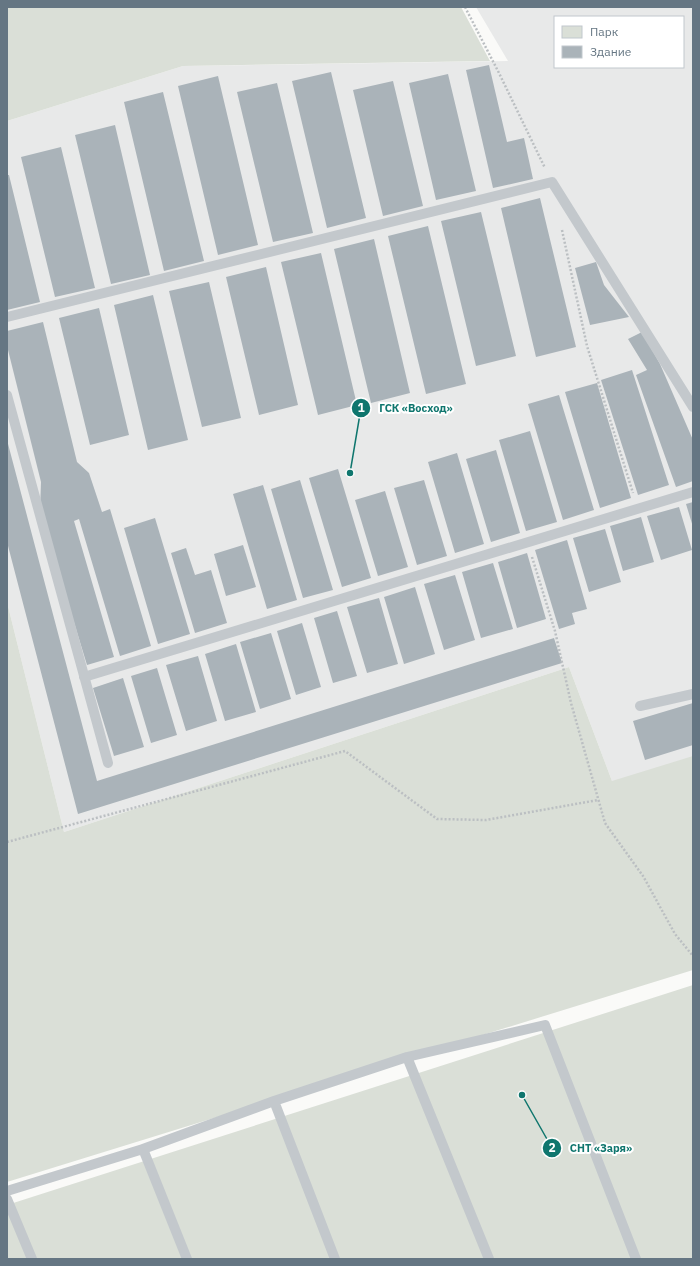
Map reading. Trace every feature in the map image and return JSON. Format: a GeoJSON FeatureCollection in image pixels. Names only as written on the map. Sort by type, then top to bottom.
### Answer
{"type":"FeatureCollection","features":[{"type":"Feature","properties":{"kind":"lane"},"geometry":{"type":"LineString","coordinates":[[7,317],[552,182],[693,407]]}},
{"type":"Feature","properties":{"kind":"lane"},"geometry":{"type":"LineString","coordinates":[[7,395],[108,763]]}},
{"type":"Feature","properties":{"kind":"lane"},"geometry":{"type":"LineString","coordinates":[[84,677],[693,492]]}},
{"type":"Feature","properties":{"kind":"lane"},"geometry":{"type":"LineString","coordinates":[[640,706],[693,694]]}},
{"type":"Feature","properties":{"kind":"lane"},"geometry":{"type":"LineString","coordinates":[[7,1191],[143,1149],[274,1101],[407,1057],[545,1025],[636,1259]]}},
{"type":"Feature","properties":{"kind":"lane"},"geometry":{"type":"LineString","coordinates":[[407,1057],[489,1259]]}},
{"type":"Feature","properties":{"kind":"lane"},"geometry":{"type":"LineString","coordinates":[[274,1101],[335,1259]]}},
{"type":"Feature","properties":{"kind":"lane"},"geometry":{"type":"LineString","coordinates":[[143,1149],[187,1259]]}},
{"type":"Feature","properties":{"kind":"lane"},"geometry":{"type":"LineString","coordinates":[[7,1199],[32,1259]]}},
{"type":"Feature","properties":{"kind":"path"},"geometry":{"type":"LineString","coordinates":[[465,7],[552,182]]}},
{"type":"Feature","properties":{"kind":"path"},"geometry":{"type":"LineString","coordinates":[[562,229],[587,346],[638,509]]}},
{"type":"Feature","properties":{"kind":"path"},"geometry":{"type":"LineString","coordinates":[[527,542],[555,631],[571,703],[605,823],[643,876],[675,934],[693,956]]}},
{"type":"Feature","properties":{"kind":"path"},"geometry":{"type":"LineString","coordinates":[[7,842],[345,751],[437,819],[486,820],[598,800]]}},
{"type":"Feature","properties":{"kind":"shaded area"},"geometry":{"type":"Polygon","coordinates":[[[476,7],[693,7],[693,973],[612,781],[569,667],[64,832],[7,602],[7,121],[183,66],[508,61],[476,7]]]}},
{"type":"Feature","properties":{"kind":"green space"},"geometry":{"type":"Polygon","coordinates":[[[7,7],[461,7],[490,61],[183,66],[7,121],[7,7]]]}},
{"type":"Feature","properties":{"kind":"green space"},"geometry":{"type":"Polygon","coordinates":[[[7,602],[64,832],[569,667],[612,781],[693,756],[693,970],[7,1182],[7,602]]]}},
{"type":"Feature","properties":{"kind":"green space"},"geometry":{"type":"Polygon","coordinates":[[[693,985],[693,1259],[7,1259],[7,1205],[693,985]]]}},
{"type":"Feature","properties":{"kind":"building"},"geometry":{"type":"Polygon","coordinates":[[[489,65],[507,142],[524,138],[533,179],[493,188],[466,70],[489,65]]]}},
{"type":"Feature","properties":{"kind":"building"},"geometry":{"type":"Polygon","coordinates":[[[331,72],[366,218],[327,228],[292,81],[331,72]]]}},
{"type":"Feature","properties":{"kind":"building"},"geometry":{"type":"Polygon","coordinates":[[[448,74],[476,191],[436,200],[409,83],[448,74]]]}},
{"type":"Feature","properties":{"kind":"building"},"geometry":{"type":"Polygon","coordinates":[[[218,76],[258,245],[218,255],[178,86],[218,76]]]}},
{"type":"Feature","properties":{"kind":"building"},"geometry":{"type":"Polygon","coordinates":[[[393,81],[423,206],[383,216],[353,90],[393,81]]]}},
{"type":"Feature","properties":{"kind":"building"},"geometry":{"type":"Polygon","coordinates":[[[277,83],[313,233],[273,242],[237,92],[277,83]]]}},
{"type":"Feature","properties":{"kind":"building"},"geometry":{"type":"Polygon","coordinates":[[[163,92],[204,261],[164,271],[124,102],[163,92]]]}},
{"type":"Feature","properties":{"kind":"building"},"geometry":{"type":"Polygon","coordinates":[[[115,125],[150,275],[111,284],[75,135],[115,125]]]}},
{"type":"Feature","properties":{"kind":"building"},"geometry":{"type":"Polygon","coordinates":[[[61,147],[95,288],[55,297],[21,157],[61,147]]]}},
{"type":"Feature","properties":{"kind":"building"},"geometry":{"type":"Polygon","coordinates":[[[7,175],[9,175],[40,302],[7,310],[7,175]]]}},
{"type":"Feature","properties":{"kind":"building"},"geometry":{"type":"Polygon","coordinates":[[[540,198],[576,347],[536,357],[501,208],[540,198]]]}},
{"type":"Feature","properties":{"kind":"building"},"geometry":{"type":"Polygon","coordinates":[[[481,212],[516,356],[476,366],[441,221],[481,212]]]}},
{"type":"Feature","properties":{"kind":"building"},"geometry":{"type":"Polygon","coordinates":[[[428,226],[466,384],[426,394],[388,236],[428,226]]]}},
{"type":"Feature","properties":{"kind":"building"},"geometry":{"type":"Polygon","coordinates":[[[374,239],[410,393],[371,403],[334,249],[374,239]]]}},
{"type":"Feature","properties":{"kind":"building"},"geometry":{"type":"Polygon","coordinates":[[[321,253],[357,405],[318,415],[281,262],[321,253]]]}},
{"type":"Feature","properties":{"kind":"building"},"geometry":{"type":"Polygon","coordinates":[[[596,262],[604,285],[629,317],[590,325],[575,268],[596,262]]]}},
{"type":"Feature","properties":{"kind":"building"},"geometry":{"type":"Polygon","coordinates":[[[266,267],[298,405],[259,415],[226,277],[266,267]]]}},
{"type":"Feature","properties":{"kind":"building"},"geometry":{"type":"Polygon","coordinates":[[[209,282],[241,418],[202,427],[169,291],[209,282]]]}},
{"type":"Feature","properties":{"kind":"building"},"geometry":{"type":"Polygon","coordinates":[[[153,295],[188,440],[148,450],[114,305],[153,295]]]}},
{"type":"Feature","properties":{"kind":"building"},"geometry":{"type":"Polygon","coordinates":[[[99,308],[129,435],[90,445],[59,318],[99,308]]]}},
{"type":"Feature","properties":{"kind":"building"},"geometry":{"type":"Polygon","coordinates":[[[43,322],[77,462],[89,473],[102,512],[110,509],[151,646],[120,656],[79,519],[74,521],[114,657],[87,665],[40,511],[41,482],[7,346],[7,331],[43,322]]]}},
{"type":"Feature","properties":{"kind":"building"},"geometry":{"type":"Polygon","coordinates":[[[642,332],[660,364],[693,440],[693,481],[676,487],[636,375],[647,370],[628,339],[642,332]]]}},
{"type":"Feature","properties":{"kind":"building"},"geometry":{"type":"Polygon","coordinates":[[[632,370],[669,485],[638,495],[601,380],[632,370]]]}},
{"type":"Feature","properties":{"kind":"building"},"geometry":{"type":"Polygon","coordinates":[[[597,383],[631,498],[600,508],[565,392],[597,383]]]}},
{"type":"Feature","properties":{"kind":"building"},"geometry":{"type":"Polygon","coordinates":[[[559,395],[594,510],[563,520],[528,404],[559,395]]]}},
{"type":"Feature","properties":{"kind":"building"},"geometry":{"type":"Polygon","coordinates":[[[530,431],[557,522],[526,531],[499,440],[530,431]]]}},
{"type":"Feature","properties":{"kind":"building"},"geometry":{"type":"Polygon","coordinates":[[[7,440],[97,781],[554,638],[562,663],[78,814],[7,542],[7,440]]]}},
{"type":"Feature","properties":{"kind":"building"},"geometry":{"type":"Polygon","coordinates":[[[496,450],[520,533],[491,542],[466,459],[496,450]]]}},
{"type":"Feature","properties":{"kind":"building"},"geometry":{"type":"Polygon","coordinates":[[[457,453],[484,544],[455,553],[428,462],[457,453]]]}},
{"type":"Feature","properties":{"kind":"building"},"geometry":{"type":"Polygon","coordinates":[[[338,469],[371,578],[342,587],[309,478],[338,469]]]}},
{"type":"Feature","properties":{"kind":"building"},"geometry":{"type":"Polygon","coordinates":[[[300,480],[333,590],[303,598],[271,489],[300,480]]]}},
{"type":"Feature","properties":{"kind":"building"},"geometry":{"type":"Polygon","coordinates":[[[424,480],[447,556],[417,565],[394,488],[424,480]]]}},
{"type":"Feature","properties":{"kind":"building"},"geometry":{"type":"Polygon","coordinates":[[[263,485],[297,600],[267,609],[233,494],[263,485]]]}},
{"type":"Feature","properties":{"kind":"building"},"geometry":{"type":"Polygon","coordinates":[[[385,491],[408,567],[378,576],[355,500],[385,491]]]}},
{"type":"Feature","properties":{"kind":"building"},"geometry":{"type":"Polygon","coordinates":[[[693,502],[693,527],[686,504],[693,502]]]}},
{"type":"Feature","properties":{"kind":"building"},"geometry":{"type":"Polygon","coordinates":[[[679,507],[692,550],[661,560],[647,516],[679,507]]]}},
{"type":"Feature","properties":{"kind":"building"},"geometry":{"type":"Polygon","coordinates":[[[641,517],[654,562],[623,571],[610,526],[641,517]]]}},
{"type":"Feature","properties":{"kind":"building"},"geometry":{"type":"Polygon","coordinates":[[[155,518],[190,634],[158,644],[124,528],[155,518]]]}},
{"type":"Feature","properties":{"kind":"building"},"geometry":{"type":"Polygon","coordinates":[[[605,529],[621,582],[589,592],[573,538],[605,529]]]}},
{"type":"Feature","properties":{"kind":"building"},"geometry":{"type":"Polygon","coordinates":[[[567,540],[587,609],[572,613],[575,624],[559,629],[535,550],[567,540]]]}},
{"type":"Feature","properties":{"kind":"building"},"geometry":{"type":"Polygon","coordinates":[[[243,545],[256,587],[226,596],[214,554],[243,545]]]}},
{"type":"Feature","properties":{"kind":"building"},"geometry":{"type":"Polygon","coordinates":[[[186,548],[195,575],[211,570],[227,623],[195,633],[171,553],[186,548]]]}},
{"type":"Feature","properties":{"kind":"building"},"geometry":{"type":"Polygon","coordinates":[[[527,553],[546,619],[517,628],[498,562],[527,553]]]}},
{"type":"Feature","properties":{"kind":"building"},"geometry":{"type":"Polygon","coordinates":[[[493,563],[513,629],[481,638],[462,572],[493,563]]]}},
{"type":"Feature","properties":{"kind":"building"},"geometry":{"type":"Polygon","coordinates":[[[455,575],[475,640],[444,650],[424,584],[455,575]]]}},
{"type":"Feature","properties":{"kind":"building"},"geometry":{"type":"Polygon","coordinates":[[[415,587],[435,654],[404,664],[384,597],[415,587]]]}},
{"type":"Feature","properties":{"kind":"building"},"geometry":{"type":"Polygon","coordinates":[[[379,598],[398,664],[367,673],[347,607],[379,598]]]}},
{"type":"Feature","properties":{"kind":"building"},"geometry":{"type":"Polygon","coordinates":[[[337,611],[357,676],[333,683],[314,618],[337,611]]]}},
{"type":"Feature","properties":{"kind":"building"},"geometry":{"type":"Polygon","coordinates":[[[302,623],[321,687],[296,695],[277,631],[302,623]]]}},
{"type":"Feature","properties":{"kind":"building"},"geometry":{"type":"Polygon","coordinates":[[[271,633],[291,699],[260,709],[240,642],[271,633]]]}},
{"type":"Feature","properties":{"kind":"building"},"geometry":{"type":"Polygon","coordinates":[[[236,644],[256,712],[225,721],[205,654],[236,644]]]}},
{"type":"Feature","properties":{"kind":"building"},"geometry":{"type":"Polygon","coordinates":[[[198,656],[217,721],[186,731],[166,665],[198,656]]]}},
{"type":"Feature","properties":{"kind":"building"},"geometry":{"type":"Polygon","coordinates":[[[157,668],[177,735],[151,743],[131,676],[157,668]]]}},
{"type":"Feature","properties":{"kind":"building"},"geometry":{"type":"Polygon","coordinates":[[[123,678],[144,747],[114,756],[93,688],[123,678]]]}},
{"type":"Feature","properties":{"kind":"building"},"geometry":{"type":"Polygon","coordinates":[[[693,703],[693,745],[645,760],[633,721],[693,703]]]}},
{"type":"Feature","properties":{"kind":"place","name":"ГСК «Восход»"},"geometry":{"type":"Point","coordinates":[350,473]}},
{"type":"Feature","properties":{"kind":"place","name":"СНТ «Заря»"},"geometry":{"type":"Point","coordinates":[522,1095]}}]}
